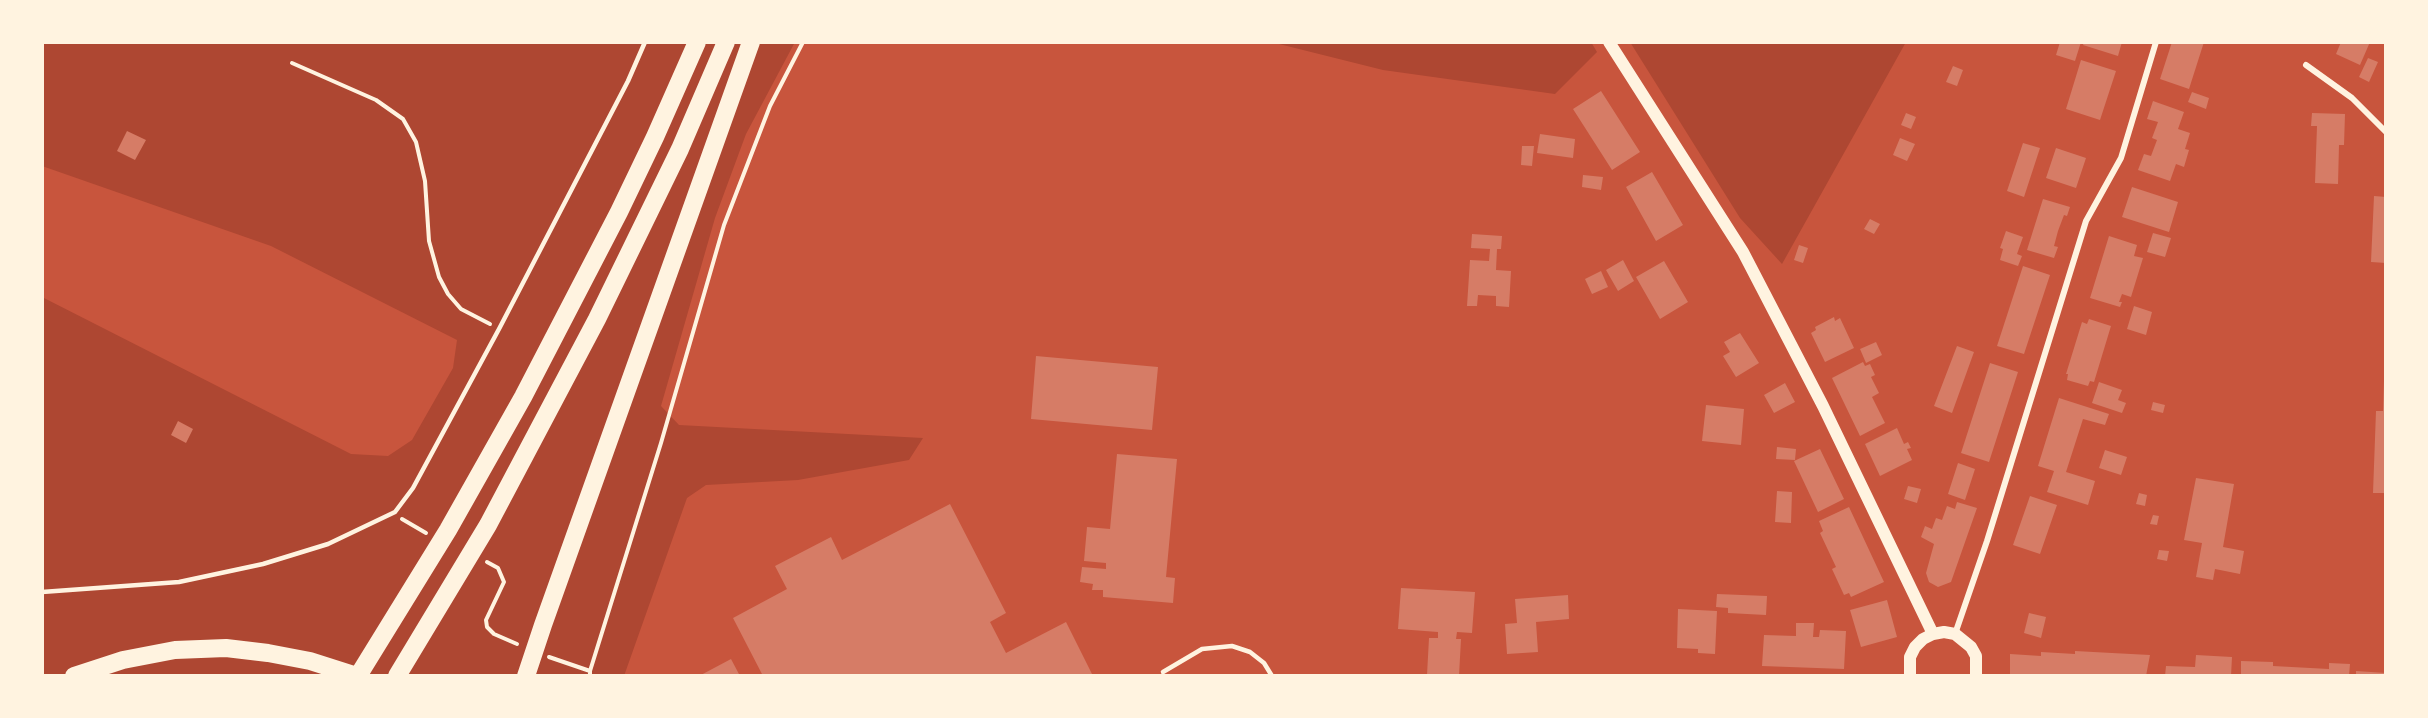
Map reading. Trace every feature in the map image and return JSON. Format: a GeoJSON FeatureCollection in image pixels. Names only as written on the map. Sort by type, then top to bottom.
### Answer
{"type":"FeatureCollection","features":[{"type":"Feature","properties":{"kind":"highway"},"geometry":{"type":"LineString","coordinates":[[74,676],[123,660],[175,650],[226,648],[310,661],[358,676],[438,548],[523,397],[582,285],[655,137],[697,42]]}},
{"type":"Feature","properties":{"kind":"highway"},"geometry":{"type":"LineString","coordinates":[[397,676],[465,566],[597,319],[680,149],[726,42]]}},
{"type":"Feature","properties":{"kind":"highway"},"geometry":{"type":"LineString","coordinates":[[526,676],[751,42]]}},
{"type":"Feature","properties":{"kind":"main road"},"geometry":{"type":"LineString","coordinates":[[1609,42],[1743,252],[1822,406],[1933,634]]}},
{"type":"Feature","properties":{"kind":"main road"},"geometry":{"type":"LineString","coordinates":[[1910,676],[1910,657],[1915,647],[1923,639],[1944,632],[1955,634],[1971,647],[1976,656],[1976,676]]}},
{"type":"Feature","properties":{"kind":"street"},"geometry":{"type":"LineString","coordinates":[[1955,634],[1988,541],[2086,221],[2121,158],[2156,42]]}},
{"type":"Feature","properties":{"kind":"street"},"geometry":{"type":"LineString","coordinates":[[2306,65],[2352,98],[2386,132]]}},
{"type":"Feature","properties":{"kind":"lane"},"geometry":{"type":"LineString","coordinates":[[42,592],[179,582],[263,564],[328,544],[395,512],[413,488],[499,329],[628,81],[645,42]]}},
{"type":"Feature","properties":{"kind":"lane"},"geometry":{"type":"LineString","coordinates":[[1163,672],[1202,649],[1232,646],[1250,652],[1264,663],[1272,676]]}},
{"type":"Feature","properties":{"kind":"path"},"geometry":{"type":"LineString","coordinates":[[558,660],[590,674],[661,443],[724,225],[770,106],[803,42]]}},
{"type":"Feature","properties":{"kind":"path"},"geometry":{"type":"LineString","coordinates":[[292,63],[376,100],[403,119],[416,142],[425,180],[429,241],[439,277],[448,294],[462,309],[499,329]]}},
{"type":"Feature","properties":{"kind":"shaded area"},"geometry":{"type":"Polygon","coordinates":[[[42,42],[795,42],[746,134],[715,218],[661,406],[679,425],[923,438],[909,460],[798,480],[706,485],[687,498],[624,676],[42,676],[42,297],[351,454],[388,456],[412,440],[453,368],[457,340],[271,246],[42,166],[42,42]]]}},
{"type":"Feature","properties":{"kind":"shaded area"},"geometry":{"type":"Polygon","coordinates":[[[1271,42],[1591,42],[1597,52],[1555,94],[1383,70],[1271,42]]]}},
{"type":"Feature","properties":{"kind":"shaded area"},"geometry":{"type":"Polygon","coordinates":[[[1630,42],[1906,42],[1782,264],[1740,218],[1630,42]]]}},
{"type":"Feature","properties":{"kind":"building"},"geometry":{"type":"Polygon","coordinates":[[[2060,42],[2081,42],[2075,61],[2056,55],[2060,42]]]}},
{"type":"Feature","properties":{"kind":"building"},"geometry":{"type":"Polygon","coordinates":[[[2084,42],[2122,42],[2118,56],[2083,45],[2084,42]]]}},
{"type":"Feature","properties":{"kind":"building"},"geometry":{"type":"Polygon","coordinates":[[[2172,42],[2204,42],[2189,89],[2160,79],[2172,42]]]}},
{"type":"Feature","properties":{"kind":"building"},"geometry":{"type":"Polygon","coordinates":[[[2341,42],[2370,42],[2360,65],[2336,54],[2341,42]]]}},
{"type":"Feature","properties":{"kind":"building"},"geometry":{"type":"Polygon","coordinates":[[[2368,58],[2378,62],[2369,82],[2359,77],[2368,58]]]}},
{"type":"Feature","properties":{"kind":"building"},"geometry":{"type":"Polygon","coordinates":[[[2081,60],[2116,71],[2100,120],[2066,109],[2081,60]]]}},
{"type":"Feature","properties":{"kind":"building"},"geometry":{"type":"Polygon","coordinates":[[[1953,66],[1963,70],[1957,86],[1946,82],[1953,66]]]}},
{"type":"Feature","properties":{"kind":"building"},"geometry":{"type":"Polygon","coordinates":[[[1601,91],[1640,152],[1612,170],[1573,109],[1601,91]]]}},
{"type":"Feature","properties":{"kind":"building"},"geometry":{"type":"Polygon","coordinates":[[[2192,92],[2209,98],[2206,109],[2188,102],[2192,92]]]}},
{"type":"Feature","properties":{"kind":"building"},"geometry":{"type":"Polygon","coordinates":[[[2153,101],[2184,112],[2178,129],[2190,133],[2185,149],[2189,150],[2184,167],[2176,164],[2170,181],[2138,170],[2144,154],[2151,156],[2157,140],[2152,138],[2158,122],[2147,119],[2153,101]]]}},
{"type":"Feature","properties":{"kind":"building"},"geometry":{"type":"Polygon","coordinates":[[[1906,113],[1916,117],[1911,129],[1901,125],[1906,113]]]}},
{"type":"Feature","properties":{"kind":"building"},"geometry":{"type":"Polygon","coordinates":[[[2312,113],[2345,114],[2344,145],[2339,145],[2338,184],[2315,183],[2317,126],[2311,126],[2312,113]]]}},
{"type":"Feature","properties":{"kind":"building"},"geometry":{"type":"Polygon","coordinates":[[[127,131],[146,140],[135,160],[117,151],[127,131]]]}},
{"type":"Feature","properties":{"kind":"building"},"geometry":{"type":"Polygon","coordinates":[[[1540,134],[1575,139],[1573,158],[1537,153],[1540,134]]]}},
{"type":"Feature","properties":{"kind":"building"},"geometry":{"type":"Polygon","coordinates":[[[1900,138],[1915,144],[1907,161],[1893,155],[1900,138]]]}},
{"type":"Feature","properties":{"kind":"building"},"geometry":{"type":"Polygon","coordinates":[[[2023,143],[2040,148],[2024,197],[2007,191],[2023,143]]]}},
{"type":"Feature","properties":{"kind":"building"},"geometry":{"type":"Polygon","coordinates":[[[1522,146],[1534,146],[1532,166],[1521,165],[1522,146]]]}},
{"type":"Feature","properties":{"kind":"building"},"geometry":{"type":"Polygon","coordinates":[[[2056,148],[2086,158],[2076,188],[2046,178],[2056,148]]]}},
{"type":"Feature","properties":{"kind":"building"},"geometry":{"type":"Polygon","coordinates":[[[1652,172],[1683,225],[1656,241],[1626,187],[1652,172]]]}},
{"type":"Feature","properties":{"kind":"building"},"geometry":{"type":"Polygon","coordinates":[[[1583,175],[1603,177],[1601,190],[1582,187],[1583,175]]]}},
{"type":"Feature","properties":{"kind":"building"},"geometry":{"type":"Polygon","coordinates":[[[2132,187],[2178,202],[2169,232],[2122,217],[2132,187]]]}},
{"type":"Feature","properties":{"kind":"building"},"geometry":{"type":"Polygon","coordinates":[[[2374,196],[2386,197],[2386,263],[2371,262],[2374,196]]]}},
{"type":"Feature","properties":{"kind":"building"},"geometry":{"type":"Polygon","coordinates":[[[2043,199],[2070,207],[2058,231],[2054,246],[2058,247],[2054,258],[2027,250],[2043,199]]]}},
{"type":"Feature","properties":{"kind":"building"},"geometry":{"type":"Polygon","coordinates":[[[1870,219],[1880,224],[1874,234],[1864,229],[1870,219]]]}},
{"type":"Feature","properties":{"kind":"building"},"geometry":{"type":"Polygon","coordinates":[[[2006,231],[2023,237],[2017,254],[2022,256],[2018,266],[2000,260],[2003,249],[2000,248],[2006,231]]]}},
{"type":"Feature","properties":{"kind":"building"},"geometry":{"type":"Polygon","coordinates":[[[2153,233],[2171,238],[2165,257],[2147,252],[2153,233]]]}},
{"type":"Feature","properties":{"kind":"building"},"geometry":{"type":"Polygon","coordinates":[[[1472,234],[1502,236],[1501,249],[1497,249],[1496,270],[1511,271],[1509,307],[1496,306],[1496,296],[1478,295],[1477,306],[1467,306],[1470,260],[1489,261],[1490,249],[1471,248],[1472,234]]]}},
{"type":"Feature","properties":{"kind":"building"},"geometry":{"type":"Polygon","coordinates":[[[2109,236],[2137,245],[2134,256],[2143,258],[2131,297],[2122,294],[2120,307],[2090,298],[2109,236]]]}},
{"type":"Feature","properties":{"kind":"building"},"geometry":{"type":"Polygon","coordinates":[[[1799,245],[1808,248],[1803,263],[1794,260],[1799,245]]]}},
{"type":"Feature","properties":{"kind":"building"},"geometry":{"type":"Polygon","coordinates":[[[1623,260],[1634,281],[1618,291],[1606,270],[1623,260]]]}},
{"type":"Feature","properties":{"kind":"building"},"geometry":{"type":"Polygon","coordinates":[[[1664,261],[1688,302],[1660,319],[1636,277],[1664,261]]]}},
{"type":"Feature","properties":{"kind":"building"},"geometry":{"type":"Polygon","coordinates":[[[2023,266],[2050,275],[2024,354],[1997,346],[2023,266]]]}},
{"type":"Feature","properties":{"kind":"building"},"geometry":{"type":"Polygon","coordinates":[[[1601,271],[1608,287],[1592,294],[1585,279],[1601,271]]]}},
{"type":"Feature","properties":{"kind":"building"},"geometry":{"type":"Polygon","coordinates":[[[2134,306],[2152,312],[2146,335],[2127,329],[2134,306]]]}},
{"type":"Feature","properties":{"kind":"building"},"geometry":{"type":"Polygon","coordinates":[[[1834,317],[1835,321],[1840,318],[1854,348],[1825,362],[1811,333],[1816,330],[1815,327],[1834,317]]]}},
{"type":"Feature","properties":{"kind":"building"},"geometry":{"type":"Polygon","coordinates":[[[2089,319],[2111,326],[2094,382],[2090,381],[2088,386],[2067,380],[2068,374],[2066,374],[2082,322],[2087,324],[2089,319]]]}},
{"type":"Feature","properties":{"kind":"building"},"geometry":{"type":"Polygon","coordinates":[[[1740,333],[1759,363],[1736,377],[1723,356],[1730,352],[1724,342],[1740,333]]]}},
{"type":"Feature","properties":{"kind":"building"},"geometry":{"type":"Polygon","coordinates":[[[1876,342],[1882,355],[1866,363],[1860,349],[1876,342]]]}},
{"type":"Feature","properties":{"kind":"building"},"geometry":{"type":"Polygon","coordinates":[[[1957,346],[1974,352],[1952,413],[1934,406],[1957,346]]]}},
{"type":"Feature","properties":{"kind":"building"},"geometry":{"type":"Polygon","coordinates":[[[1036,356],[1158,367],[1152,430],[1031,419],[1036,356]]]}},
{"type":"Feature","properties":{"kind":"building"},"geometry":{"type":"Polygon","coordinates":[[[1863,362],[1865,366],[1870,364],[1875,375],[1871,377],[1879,393],[1872,397],[1885,423],[1860,436],[1832,378],[1863,362]]]}},
{"type":"Feature","properties":{"kind":"building"},"geometry":{"type":"Polygon","coordinates":[[[1990,363],[2018,372],[1989,462],[1961,453],[1990,363]]]}},
{"type":"Feature","properties":{"kind":"building"},"geometry":{"type":"Polygon","coordinates":[[[2384,381],[2386,381],[2386,493],[2373,493],[2376,411],[2383,411],[2384,381]]]}},
{"type":"Feature","properties":{"kind":"building"},"geometry":{"type":"Polygon","coordinates":[[[2099,382],[2122,390],[2118,400],[2126,403],[2122,413],[2092,403],[2099,382]]]}},
{"type":"Feature","properties":{"kind":"building"},"geometry":{"type":"Polygon","coordinates":[[[1785,383],[1795,402],[1774,413],[1764,395],[1785,383]]]}},
{"type":"Feature","properties":{"kind":"building"},"geometry":{"type":"Polygon","coordinates":[[[2059,398],[2109,414],[2105,425],[2083,419],[2066,472],[2095,481],[2088,505],[2047,492],[2054,471],[2038,466],[2059,398]]]}},
{"type":"Feature","properties":{"kind":"building"},"geometry":{"type":"Polygon","coordinates":[[[2153,402],[2165,405],[2163,413],[2151,410],[2153,402]]]}},
{"type":"Feature","properties":{"kind":"building"},"geometry":{"type":"Polygon","coordinates":[[[1706,405],[1744,409],[1741,445],[1702,441],[1706,405]]]}},
{"type":"Feature","properties":{"kind":"building"},"geometry":{"type":"Polygon","coordinates":[[[178,421],[193,429],[186,443],[171,435],[178,421]]]}},
{"type":"Feature","properties":{"kind":"building"},"geometry":{"type":"Polygon","coordinates":[[[1897,428],[1904,444],[1908,442],[1911,448],[1907,449],[1912,460],[1880,476],[1865,444],[1897,428]]]}},
{"type":"Feature","properties":{"kind":"building"},"geometry":{"type":"Polygon","coordinates":[[[1777,447],[1796,449],[1795,460],[1776,459],[1777,447]]]}},
{"type":"Feature","properties":{"kind":"building"},"geometry":{"type":"Polygon","coordinates":[[[1820,449],[1844,499],[1818,512],[1794,461],[1820,449]]]}},
{"type":"Feature","properties":{"kind":"building"},"geometry":{"type":"Polygon","coordinates":[[[2105,450],[2127,457],[2121,475],[2099,468],[2105,450]]]}},
{"type":"Feature","properties":{"kind":"building"},"geometry":{"type":"Polygon","coordinates":[[[1117,454],[1177,459],[1166,577],[1175,578],[1173,603],[1103,597],[1103,590],[1092,590],[1093,584],[1080,582],[1082,567],[1106,569],[1106,563],[1084,561],[1087,527],[1110,529],[1117,454]]]}},
{"type":"Feature","properties":{"kind":"building"},"geometry":{"type":"Polygon","coordinates":[[[1958,463],[1975,469],[1965,500],[1948,494],[1958,463]]]}},
{"type":"Feature","properties":{"kind":"building"},"geometry":{"type":"Polygon","coordinates":[[[2196,478],[2234,484],[2223,547],[2244,551],[2240,574],[2215,569],[2213,580],[2196,577],[2202,543],[2184,540],[2196,478]]]}},
{"type":"Feature","properties":{"kind":"building"},"geometry":{"type":"Polygon","coordinates":[[[1908,486],[1921,489],[1917,503],[1904,499],[1908,486]]]}},
{"type":"Feature","properties":{"kind":"building"},"geometry":{"type":"Polygon","coordinates":[[[1777,491],[1792,492],[1791,523],[1775,522],[1777,491]]]}},
{"type":"Feature","properties":{"kind":"building"},"geometry":{"type":"Polygon","coordinates":[[[2139,493],[2147,495],[2145,506],[2136,504],[2139,493]]]}},
{"type":"Feature","properties":{"kind":"building"},"geometry":{"type":"Polygon","coordinates":[[[2030,496],[2057,505],[2040,554],[2013,545],[2030,496]]]}},
{"type":"Feature","properties":{"kind":"building"},"geometry":{"type":"Polygon","coordinates":[[[1957,502],[1977,508],[1951,582],[1938,587],[1929,582],[1926,573],[1934,544],[1921,537],[1925,526],[1932,529],[1936,518],[1942,520],[1947,506],[1955,509],[1957,502]]]}},
{"type":"Feature","properties":{"kind":"building"},"geometry":{"type":"Polygon","coordinates":[[[950,504],[1006,613],[990,622],[1006,653],[1066,622],[1093,676],[763,676],[733,618],[787,589],[775,566],[831,537],[842,560],[950,504]]]}},
{"type":"Feature","properties":{"kind":"building"},"geometry":{"type":"Polygon","coordinates":[[[1849,507],[1884,582],[1851,597],[1849,593],[1844,595],[1832,569],[1836,567],[1820,533],[1823,531],[1819,521],[1849,507]]]}},
{"type":"Feature","properties":{"kind":"building"},"geometry":{"type":"Polygon","coordinates":[[[2153,515],[2159,516],[2157,525],[2150,524],[2153,515]]]}},
{"type":"Feature","properties":{"kind":"building"},"geometry":{"type":"Polygon","coordinates":[[[2159,550],[2169,551],[2167,561],[2157,559],[2159,550]]]}},
{"type":"Feature","properties":{"kind":"building"},"geometry":{"type":"Polygon","coordinates":[[[1401,588],[1475,592],[1472,633],[1457,632],[1456,639],[1461,639],[1459,676],[1427,675],[1429,638],[1438,638],[1438,632],[1398,629],[1401,588]]]}},
{"type":"Feature","properties":{"kind":"building"},"geometry":{"type":"Polygon","coordinates":[[[1717,594],[1767,596],[1766,615],[1728,613],[1728,608],[1716,607],[1717,594]]]}},
{"type":"Feature","properties":{"kind":"building"},"geometry":{"type":"Polygon","coordinates":[[[1568,595],[1569,619],[1536,622],[1538,652],[1507,654],[1505,624],[1517,623],[1515,599],[1568,595]]]}},
{"type":"Feature","properties":{"kind":"building"},"geometry":{"type":"Polygon","coordinates":[[[1887,600],[1897,637],[1861,647],[1850,610],[1887,600]]]}},
{"type":"Feature","properties":{"kind":"building"},"geometry":{"type":"Polygon","coordinates":[[[1678,609],[1717,611],[1715,654],[1698,653],[1698,649],[1677,648],[1678,609]]]}},
{"type":"Feature","properties":{"kind":"building"},"geometry":{"type":"Polygon","coordinates":[[[2029,613],[2046,617],[2041,638],[2024,633],[2029,613]]]}},
{"type":"Feature","properties":{"kind":"building"},"geometry":{"type":"Polygon","coordinates":[[[1796,623],[1814,623],[1813,637],[1819,637],[1820,630],[1846,631],[1844,669],[1762,666],[1764,635],[1796,636],[1796,623]]]}},
{"type":"Feature","properties":{"kind":"building"},"geometry":{"type":"Polygon","coordinates":[[[2075,651],[2150,655],[2146,676],[2010,676],[2010,654],[2041,656],[2041,652],[2075,654],[2075,651]]]}},
{"type":"Feature","properties":{"kind":"building"},"geometry":{"type":"Polygon","coordinates":[[[2196,655],[2232,657],[2231,676],[2165,676],[2166,666],[2195,667],[2196,655]]]}},
{"type":"Feature","properties":{"kind":"building"},"geometry":{"type":"Polygon","coordinates":[[[731,659],[740,676],[699,676],[731,659]]]}},
{"type":"Feature","properties":{"kind":"building"},"geometry":{"type":"Polygon","coordinates":[[[2241,661],[2273,662],[2273,666],[2329,669],[2329,663],[2350,664],[2349,676],[2241,676],[2241,661]]]}},
{"type":"Feature","properties":{"kind":"building"},"geometry":{"type":"Polygon","coordinates":[[[2356,671],[2386,673],[2386,676],[2356,676],[2356,671]]]}}]}
